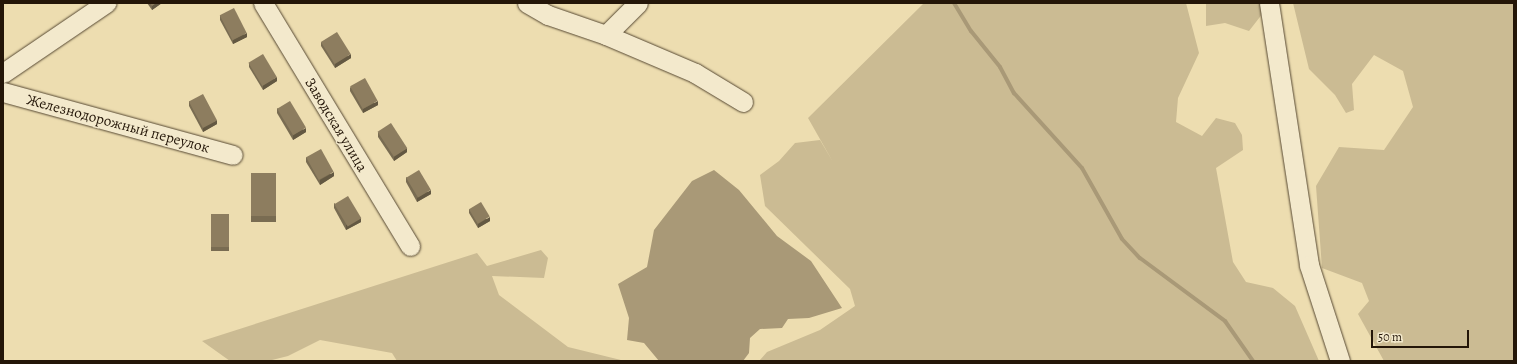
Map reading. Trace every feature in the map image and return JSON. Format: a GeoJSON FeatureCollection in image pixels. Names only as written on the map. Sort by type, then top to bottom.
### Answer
{"type":"FeatureCollection","features":[{"type":"Feature","properties":{"kind":"street"},"geometry":{"type":"LineString","coordinates":[[3,73],[106,3]]}},
{"type":"Feature","properties":{"kind":"street","name":"Заводская улица"},"geometry":{"type":"LineString","coordinates":[[263,3],[410,246]]}},
{"type":"Feature","properties":{"kind":"street"},"geometry":{"type":"LineString","coordinates":[[527,3],[548,16],[606,35],[695,73],[743,102]]}},
{"type":"Feature","properties":{"kind":"street"},"geometry":{"type":"LineString","coordinates":[[606,35],[638,3]]}},
{"type":"Feature","properties":{"kind":"street"},"geometry":{"type":"LineString","coordinates":[[1269,3],[1309,265],[1340,361]]}},
{"type":"Feature","properties":{"kind":"street","name":"Железнодорожный переулок"},"geometry":{"type":"LineString","coordinates":[[3,92],[233,155]]}},
{"type":"Feature","properties":{"kind":"shaded area"},"geometry":{"type":"Polygon","coordinates":[[[924,3],[1186,3],[1199,53],[1178,98],[1176,122],[1202,136],[1216,118],[1235,123],[1242,135],[1243,150],[1216,168],[1233,262],[1246,282],[1273,288],[1295,306],[1319,361],[759,361],[767,352],[820,330],[855,306],[850,289],[765,206],[760,175],[779,161],[795,143],[820,140],[833,162],[808,118],[924,3]]]}},
{"type":"Feature","properties":{"kind":"shaded area"},"geometry":{"type":"Polygon","coordinates":[[[1206,3],[1262,3],[1263,13],[1249,31],[1225,23],[1206,26],[1206,3]]]}},
{"type":"Feature","properties":{"kind":"shaded area"},"geometry":{"type":"Polygon","coordinates":[[[1293,3],[1514,3],[1514,361],[1384,361],[1358,314],[1369,301],[1362,283],[1322,268],[1316,186],[1339,147],[1384,150],[1413,107],[1403,71],[1374,55],[1352,84],[1354,110],[1346,113],[1335,95],[1309,69],[1293,3]]]}},
{"type":"Feature","properties":{"kind":"shaded area"},"geometry":{"type":"Polygon","coordinates":[[[714,170],[739,190],[777,236],[811,261],[842,308],[809,318],[788,319],[782,328],[760,329],[750,338],[749,353],[743,361],[659,361],[644,343],[627,340],[629,318],[618,284],[647,267],[654,230],[692,181],[714,170]]]}},
{"type":"Feature","properties":{"kind":"shaded area"},"geometry":{"type":"Polygon","coordinates":[[[541,250],[548,258],[544,278],[492,276],[499,295],[568,347],[625,361],[397,361],[392,353],[320,340],[288,356],[268,361],[230,361],[202,341],[477,253],[487,266],[541,250]]]}},
{"type":"Feature","properties":{"kind":"building"},"geometry":{"type":"Polygon","coordinates":[[[234,8],[247,33],[232,40],[220,15],[234,8]]]}},
{"type":"Feature","properties":{"kind":"building"},"geometry":{"type":"Polygon","coordinates":[[[337,32],[351,54],[335,64],[321,42],[337,32]]]}},
{"type":"Feature","properties":{"kind":"building"},"geometry":{"type":"Polygon","coordinates":[[[263,54],[277,77],[262,86],[248,63],[263,54]]]}},
{"type":"Feature","properties":{"kind":"building"},"geometry":{"type":"Polygon","coordinates":[[[365,78],[378,101],[363,109],[350,86],[365,78]]]}},
{"type":"Feature","properties":{"kind":"building"},"geometry":{"type":"Polygon","coordinates":[[[203,94],[217,120],[203,128],[189,102],[203,94]]]}},
{"type":"Feature","properties":{"kind":"building"},"geometry":{"type":"Polygon","coordinates":[[[290,101],[306,128],[293,135],[277,109],[290,101]]]}},
{"type":"Feature","properties":{"kind":"building"},"geometry":{"type":"Polygon","coordinates":[[[391,123],[407,148],[394,157],[378,132],[391,123]]]}},
{"type":"Feature","properties":{"kind":"building"},"geometry":{"type":"Polygon","coordinates":[[[321,149],[334,172],[319,180],[306,157],[321,149]]]}},
{"type":"Feature","properties":{"kind":"building"},"geometry":{"type":"Polygon","coordinates":[[[419,170],[431,190],[418,197],[406,178],[419,170]]]}},
{"type":"Feature","properties":{"kind":"building"},"geometry":{"type":"Polygon","coordinates":[[[251,173],[276,173],[276,216],[251,216],[251,173]]]}},
{"type":"Feature","properties":{"kind":"building"},"geometry":{"type":"Polygon","coordinates":[[[348,196],[361,218],[348,227],[334,204],[348,196]]]}},
{"type":"Feature","properties":{"kind":"building"},"geometry":{"type":"Polygon","coordinates":[[[481,202],[490,217],[478,224],[469,209],[481,202]]]}},
{"type":"Feature","properties":{"kind":"building"},"geometry":{"type":"Polygon","coordinates":[[[211,214],[229,214],[229,247],[211,247],[211,214]]]}},
{"type":"Feature","properties":{"kind":"waterway"},"geometry":{"type":"LineString","coordinates":[[954,3],[971,31],[1000,67],[1014,93],[1082,168],[1122,239],[1140,258],[1225,321],[1253,361]]}}]}
